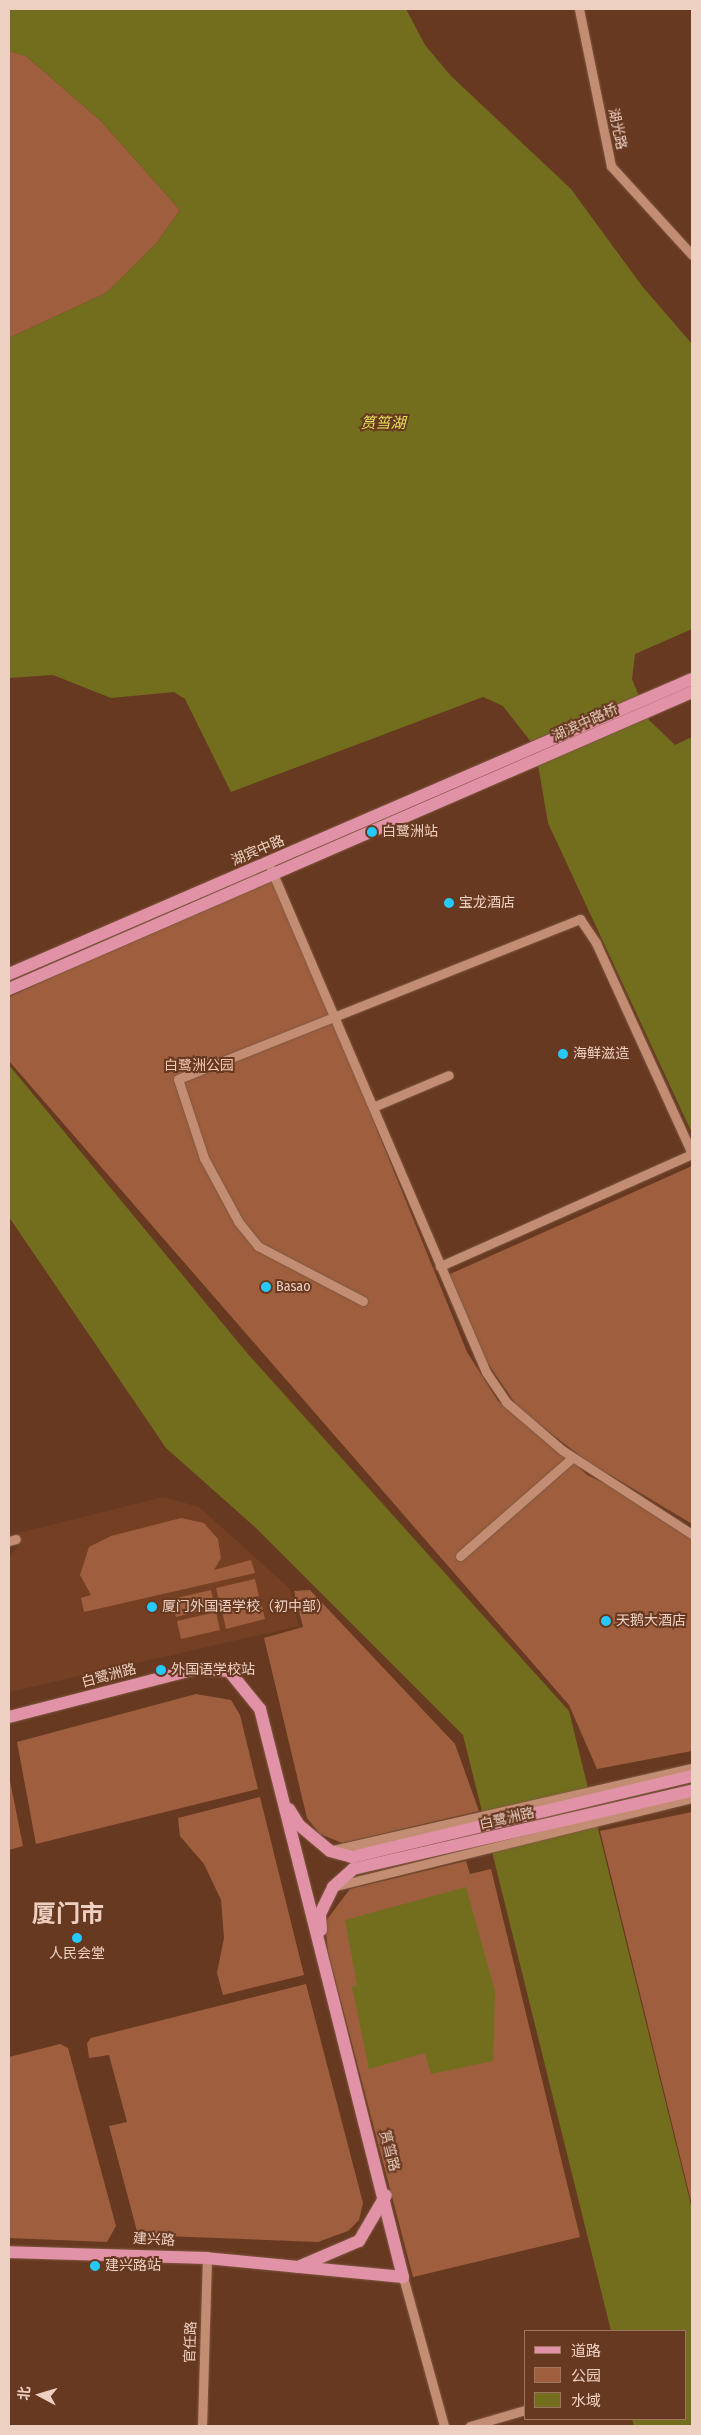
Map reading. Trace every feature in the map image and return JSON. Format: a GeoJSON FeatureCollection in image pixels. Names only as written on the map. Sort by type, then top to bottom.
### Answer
{"type":"FeatureCollection","features":[{"type":"Feature","properties":{"kind":"main road"},"geometry":{"type":"LineString","coordinates":[[653,703],[692,679]]}},
{"type":"Feature","properties":{"kind":"main road"},"geometry":{"type":"LineString","coordinates":[[653,703],[692,692]]}},
{"type":"Feature","properties":{"kind":"main road","name":"湖滨中路桥"},"geometry":{"type":"LineString","coordinates":[[523,760],[653,703]]}},
{"type":"Feature","properties":{"kind":"main road","name":"湖宾中路"},"geometry":{"type":"LineString","coordinates":[[9,974],[271,869],[523,760]]}},
{"type":"Feature","properties":{"kind":"main road"},"geometry":{"type":"LineString","coordinates":[[9,989],[271,869]]}},
{"type":"Feature","properties":{"kind":"main road","name":"白鹭洲路"},"geometry":{"type":"LineString","coordinates":[[9,1717],[196,1669],[229,1671],[260,1709],[304,1883]]}},
{"type":"Feature","properties":{"kind":"main road","name":"白鹭洲路"},"geometry":{"type":"LineString","coordinates":[[281,1796],[299,1825],[330,1851],[352,1857],[594,1794],[692,1776]]}},
{"type":"Feature","properties":{"kind":"main road","name":"白鹭洲路"},"geometry":{"type":"LineString","coordinates":[[323,1957],[320,1914],[333,1886],[353,1869],[485,1845],[600,1818],[692,1791]]}},
{"type":"Feature","properties":{"kind":"main road","name":"筼筜路"},"geometry":{"type":"LineString","coordinates":[[304,1883],[386,2195],[403,2277]]}},
{"type":"Feature","properties":{"kind":"main road"},"geometry":{"type":"LineString","coordinates":[[298,2268],[359,2241],[386,2195]]}},
{"type":"Feature","properties":{"kind":"main road","name":"建兴路"},"geometry":{"type":"LineString","coordinates":[[9,2252],[207,2258],[403,2277]]}},
{"type":"Feature","properties":{"kind":"street","name":"湖光路"},"geometry":{"type":"LineString","coordinates":[[578,9],[611,166],[692,256]]}},
{"type":"Feature","properties":{"kind":"street"},"geometry":{"type":"LineString","coordinates":[[271,869],[475,1352],[501,1394],[572,1458],[692,1534]]}},
{"type":"Feature","properties":{"kind":"street"},"geometry":{"type":"LineString","coordinates":[[363,1301],[258,1246],[222,1195],[204,1158],[178,1079],[580,919],[596,943],[692,1154],[440,1266]]}},
{"type":"Feature","properties":{"kind":"street"},"geometry":{"type":"LineString","coordinates":[[373,1107],[449,1075]]}},
{"type":"Feature","properties":{"kind":"street"},"geometry":{"type":"LineString","coordinates":[[460,1556],[572,1458]]}},
{"type":"Feature","properties":{"kind":"street","name":"白鹭洲路"},"geometry":{"type":"LineString","coordinates":[[594,1794],[692,1768]]}},
{"type":"Feature","properties":{"kind":"street","name":"白鹭洲路"},"geometry":{"type":"LineString","coordinates":[[600,1818],[692,1798]]}},
{"type":"Feature","properties":{"kind":"street","name":"官任路"},"geometry":{"type":"LineString","coordinates":[[202,2426],[207,2258]]}},
{"type":"Feature","properties":{"kind":"street","name":"筼筜路"},"geometry":{"type":"LineString","coordinates":[[403,2277],[444,2426]]}},
{"type":"Feature","properties":{"kind":"street"},"geometry":{"type":"LineString","coordinates":[[470,2426],[524,2410]]}},
{"type":"Feature","properties":{"kind":"shaded area","name":"厦门外国语学校（初中部）"},"geometry":{"type":"Polygon","coordinates":[[[163,1497],[199,1507],[290,1589],[299,1626],[9,1692],[9,1558],[21,1542],[19,1533],[163,1497]]]}},
{"type":"Feature","properties":{"kind":"green space"},"geometry":{"type":"Polygon","coordinates":[[[9,51],[26,56],[101,121],[180,210],[156,244],[106,293],[9,338],[9,51]]]}},
{"type":"Feature","properties":{"kind":"green space","name":"白鹭洲公园"},"geometry":{"type":"Polygon","coordinates":[[[274,875],[467,1352],[498,1401],[562,1450],[587,1475],[661,1510],[692,1534],[692,1751],[597,1769],[569,1705],[9,1061],[9,997],[274,875]]]}},
{"type":"Feature","properties":{"kind":"green space"},"geometry":{"type":"Polygon","coordinates":[[[692,1166],[692,1524],[587,1461],[519,1409],[480,1352],[448,1275],[692,1166]]]}},
{"type":"Feature","properties":{"kind":"green space"},"geometry":{"type":"Polygon","coordinates":[[[181,1518],[204,1523],[218,1539],[221,1558],[214,1570],[251,1560],[255,1573],[84,1612],[81,1598],[91,1595],[80,1575],[89,1547],[111,1536],[181,1518]]]}},
{"type":"Feature","properties":{"kind":"green space"},"geometry":{"type":"Polygon","coordinates":[[[255,1579],[259,1596],[220,1606],[216,1588],[255,1579]]]}},
{"type":"Feature","properties":{"kind":"green space"},"geometry":{"type":"Polygon","coordinates":[[[211,1590],[215,1607],[176,1617],[172,1599],[211,1590]]]}},
{"type":"Feature","properties":{"kind":"green space"},"geometry":{"type":"Polygon","coordinates":[[[310,1590],[455,1744],[479,1811],[342,1843],[320,1834],[307,1818],[264,1638],[303,1627],[294,1591],[310,1590]]]}},
{"type":"Feature","properties":{"kind":"green space"},"geometry":{"type":"Polygon","coordinates":[[[261,1602],[265,1619],[226,1629],[222,1611],[261,1602]]]}},
{"type":"Feature","properties":{"kind":"green space"},"geometry":{"type":"Polygon","coordinates":[[[216,1612],[220,1630],[181,1639],[177,1621],[216,1612]]]}},
{"type":"Feature","properties":{"kind":"green space"},"geometry":{"type":"Polygon","coordinates":[[[196,1694],[231,1700],[240,1715],[258,1789],[36,1844],[17,1742],[196,1694]]]}},
{"type":"Feature","properties":{"kind":"green space"},"geometry":{"type":"Polygon","coordinates":[[[9,1776],[23,1846],[9,1850],[9,1776]]]}},
{"type":"Feature","properties":{"kind":"green space"},"geometry":{"type":"Polygon","coordinates":[[[260,1797],[304,1975],[223,1995],[217,1973],[224,1938],[221,1900],[204,1864],[180,1836],[178,1818],[260,1797]]]}},
{"type":"Feature","properties":{"kind":"green space"},"geometry":{"type":"Polygon","coordinates":[[[692,1812],[692,2205],[600,1831],[692,1812]]]}},
{"type":"Feature","properties":{"kind":"green space"},"geometry":{"type":"Polygon","coordinates":[[[466,1861],[470,1874],[491,1869],[580,2237],[413,2277],[328,1952],[325,1922],[350,1889],[466,1861]]]}},
{"type":"Feature","properties":{"kind":"green space"},"geometry":{"type":"Polygon","coordinates":[[[306,1984],[363,2203],[359,2220],[348,2231],[318,2242],[138,2235],[109,2126],[127,2122],[109,2055],[89,2058],[87,2043],[91,2038],[306,1984]]]}},
{"type":"Feature","properties":{"kind":"green space"},"geometry":{"type":"Polygon","coordinates":[[[60,2044],[68,2048],[116,2226],[107,2242],[9,2238],[9,2057],[60,2044]]]}},
{"type":"Feature","properties":{"kind":"water","name":"筼筜湖"},"geometry":{"type":"Polygon","coordinates":[[[9,9],[406,9],[425,45],[451,76],[571,189],[642,286],[692,344],[692,629],[635,654],[632,679],[649,720],[675,745],[692,737],[692,1133],[548,823],[535,747],[503,706],[483,697],[231,792],[185,699],[174,692],[111,698],[53,675],[9,678],[9,338],[106,293],[156,244],[180,210],[101,121],[26,56],[9,51],[9,9]]]}},
{"type":"Feature","properties":{"kind":"water"},"geometry":{"type":"Polygon","coordinates":[[[9,1065],[247,1353],[569,1711],[692,2209],[692,2426],[634,2426],[632,2420],[686,2420],[686,2330],[611,2330],[463,1735],[256,1528],[166,1448],[9,1217],[9,1065]]]}},
{"type":"Feature","properties":{"kind":"water"},"geometry":{"type":"Polygon","coordinates":[[[466,1887],[495,1991],[493,2061],[431,2074],[425,2053],[369,2069],[352,1987],[357,1985],[345,1920],[466,1887]]]}},
{"type":"Feature","properties":{"kind":"place","name":"白鹭洲站"},"geometry":{"type":"Point","coordinates":[372,832]}},
{"type":"Feature","properties":{"kind":"place","name":"宝龙酒店"},"geometry":{"type":"Point","coordinates":[449,903]}},
{"type":"Feature","properties":{"kind":"place","name":"海鲜滋造"},"geometry":{"type":"Point","coordinates":[563,1054]}},
{"type":"Feature","properties":{"kind":"place","name":"Basao"},"geometry":{"type":"Point","coordinates":[266,1287]}},
{"type":"Feature","properties":{"kind":"place","name":"厦门外国语学校（初中部）"},"geometry":{"type":"Point","coordinates":[152,1607]}},
{"type":"Feature","properties":{"kind":"place","name":"天鹅大酒店"},"geometry":{"type":"Point","coordinates":[606,1621]}},
{"type":"Feature","properties":{"kind":"place","name":"外国语学校站"},"geometry":{"type":"Point","coordinates":[161,1670]}},
{"type":"Feature","properties":{"kind":"place","name":"人民会堂"},"geometry":{"type":"Point","coordinates":[77,1938]}},
{"type":"Feature","properties":{"kind":"place","name":"建兴路站"},"geometry":{"type":"Point","coordinates":[95,2266]}},
{"type":"Feature","properties":{"kind":"district","name":"厦门市"},"geometry":{"type":"Point","coordinates":[68,1915]}}]}
